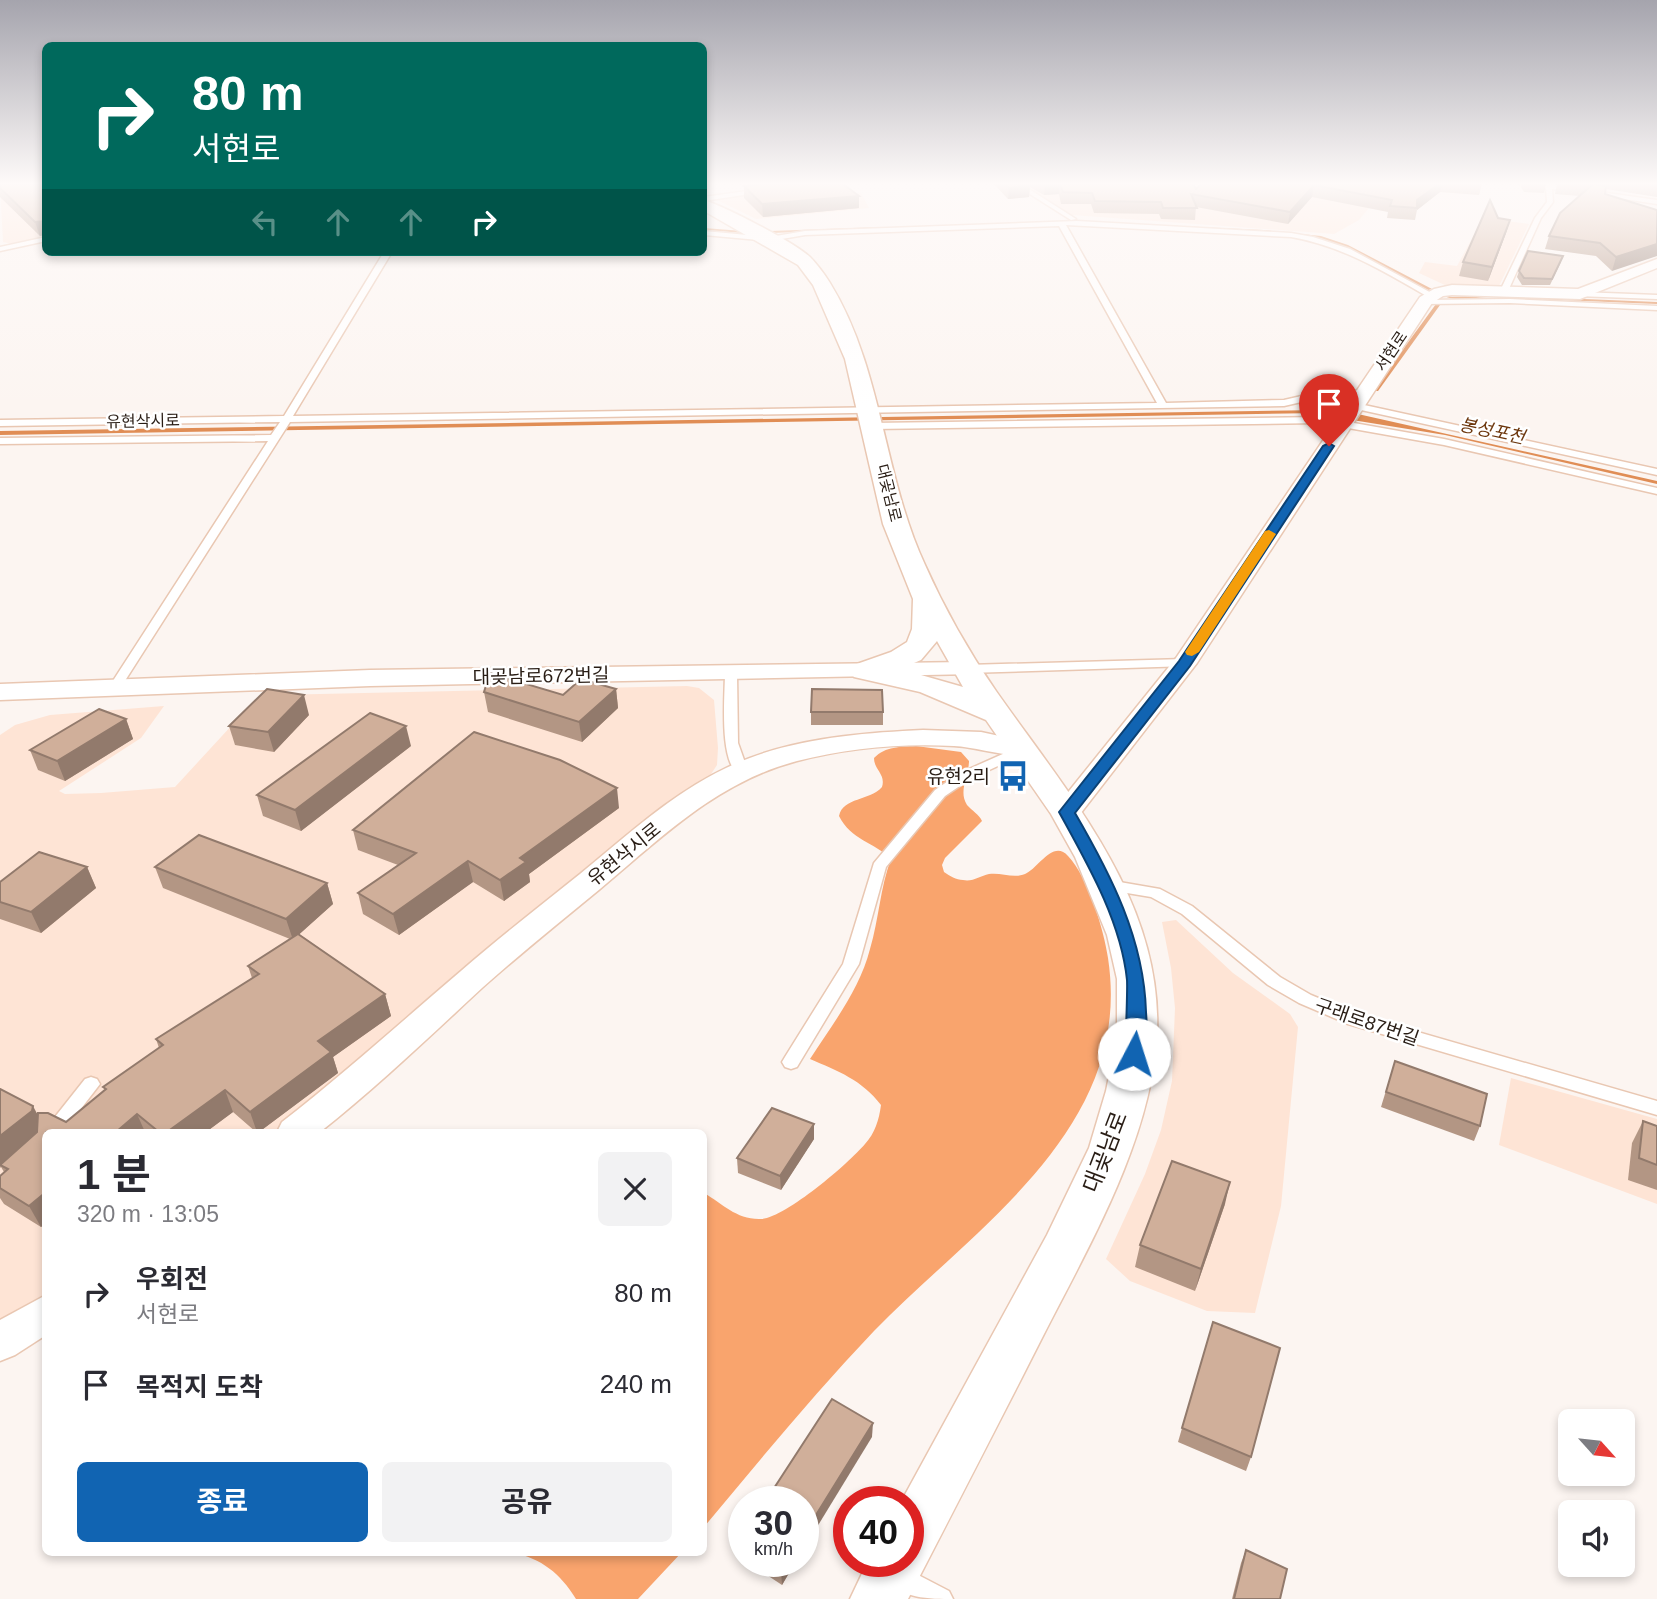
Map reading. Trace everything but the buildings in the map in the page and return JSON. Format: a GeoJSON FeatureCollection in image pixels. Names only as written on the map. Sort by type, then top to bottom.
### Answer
{"type":"FeatureCollection","features":[{"type":"Feature","properties":{"kind":"street","name":"대곶남로"},"geometry":{"type":"LineString","coordinates":[[800,259],[816,273],[855,359],[896,524],[927,598],[967,669],[1067,812],[1092,857],[1126,935],[1136,979],[1137,1036],[1127,1091],[1111,1148],[1064,1249],[924,1513]]}},
{"type":"Feature","properties":{"kind":"street"},"geometry":{"type":"LineString","coordinates":[[1434,293],[1504,291],[1580,294],[1657,263]]}},
{"type":"Feature","properties":{"kind":"street","name":"서현로"},"geometry":{"type":"LineString","coordinates":[[1067,812],[1185,663],[1352,411],[1434,293]]}},
{"type":"Feature","properties":{"kind":"street"},"geometry":{"type":"LineString","coordinates":[[864,671],[906,656],[920,646],[926,635],[927,598]]}},
{"type":"Feature","properties":{"kind":"street","name":"대곶남로672번길"},"geometry":{"type":"LineString","coordinates":[[0,692],[384,678],[967,669]]}},
{"type":"Feature","properties":{"kind":"street"},"geometry":{"type":"LineString","coordinates":[[864,671],[925,682],[958,693],[1011,733]]}},
{"type":"Feature","properties":{"kind":"street","name":"유현삭시로"},"geometry":{"type":"LineString","coordinates":[[299,1129],[333,1103],[474,978],[633,845],[713,784],[741,771],[823,748],[877,741],[944,738],[983,740],[1011,733]]}},
{"type":"Feature","properties":{"kind":"street"},"geometry":{"type":"LineString","coordinates":[[0,1342],[42,1316]]}},
{"type":"Feature","properties":{"kind":"lane"},"geometry":{"type":"LineString","coordinates":[[115,687],[281,428],[384,259]]}},
{"type":"Feature","properties":{"kind":"lane"},"geometry":{"type":"LineString","coordinates":[[1081,259],[1163,406]]}},
{"type":"Feature","properties":{"kind":"lane"},"geometry":{"type":"LineString","coordinates":[[1366,259],[1434,293],[1510,301],[1657,308]]}},
{"type":"Feature","properties":{"kind":"lane"},"geometry":{"type":"LineString","coordinates":[[1379,259],[1421,279]]}},
{"type":"Feature","properties":{"kind":"lane"},"geometry":{"type":"LineString","coordinates":[[1504,291],[1519,259]]}},
{"type":"Feature","properties":{"kind":"lane"},"geometry":{"type":"LineString","coordinates":[[1580,294],[1657,298]]}},
{"type":"Feature","properties":{"kind":"lane"},"geometry":{"type":"LineString","coordinates":[[871,419],[1284,403],[1332,392],[1352,411],[1444,442],[1657,491]]}},
{"type":"Feature","properties":{"kind":"lane"},"geometry":{"type":"LineString","coordinates":[[0,441],[281,428],[871,419],[1305,419],[1352,411],[1657,472]]}},
{"type":"Feature","properties":{"kind":"lane","name":"유현삭시로"},"geometry":{"type":"LineString","coordinates":[[0,424],[281,428]]}},
{"type":"Feature","properties":{"kind":"lane"},"geometry":{"type":"LineString","coordinates":[[967,669],[1185,663]]}},
{"type":"Feature","properties":{"kind":"lane"},"geometry":{"type":"LineString","coordinates":[[731,673],[731,743],[741,771]]}},
{"type":"Feature","properties":{"kind":"lane"},"geometry":{"type":"LineString","coordinates":[[792,1062],[851,964],[878,866],[940,793],[965,776],[1011,733]]}},
{"type":"Feature","properties":{"kind":"lane","name":"구래로87번길"},"geometry":{"type":"LineString","coordinates":[[1104,885],[1155,893],[1186,910],[1274,981],[1305,999],[1354,1020],[1657,1108]]}},
{"type":"Feature","properties":{"kind":"lane"},"geometry":{"type":"LineString","coordinates":[[55,1129],[91,1084]]}},
{"type":"Feature","properties":{"kind":"lane","name":"대곶남로"},"geometry":{"type":"LineString","coordinates":[[906,1577],[940,1599]]}},
{"type":"Feature","properties":{"kind":"shaded area"},"geometry":{"type":"Polygon","coordinates":[[[1461,259],[1512,259],[1498,288],[1449,287],[1419,273],[1425,262],[1457,266],[1461,259]]]}},
{"type":"Feature","properties":{"kind":"shaded area"},"geometry":{"type":"Polygon","coordinates":[[[1330,398],[1339,400],[1335,405],[1340,410],[1657,481],[1657,484],[1445,435],[1309,413],[1312,408],[1330,398]]]}},
{"type":"Feature","properties":{"kind":"shaded area"},"geometry":{"type":"Polygon","coordinates":[[[687,686],[699,688],[714,700],[717,765],[711,774],[638,829],[319,1100],[280,1129],[42,1129],[42,1298],[0,1325],[0,735],[15,725],[50,715],[164,706],[141,738],[59,791],[65,794],[101,793],[175,787],[256,699],[275,695],[687,686]]]}},
{"type":"Feature","properties":{"kind":"shaded area"},"geometry":{"type":"Polygon","coordinates":[[[916,746],[961,752],[969,761],[964,789],[965,800],[982,821],[945,858],[942,865],[944,872],[955,879],[973,880],[989,874],[1025,874],[1051,853],[1057,851],[1068,856],[1088,890],[1103,933],[1108,958],[1110,1019],[1097,1073],[1072,1123],[1039,1169],[1000,1212],[874,1331],[738,1486],[728,1486],[728,1498],[707,1523],[707,1195],[745,1217],[761,1219],[772,1216],[800,1200],[857,1153],[874,1131],[878,1121],[881,1105],[874,1096],[849,1077],[810,1059],[860,978],[873,938],[891,859],[856,836],[839,816],[846,805],[871,795],[882,787],[882,779],[874,758],[888,749],[916,746]]]}},
{"type":"Feature","properties":{"kind":"shaded area"},"geometry":{"type":"Polygon","coordinates":[[[1176,920],[1233,973],[1290,1014],[1298,1027],[1281,1206],[1255,1313],[1207,1311],[1130,1281],[1106,1259],[1145,1174],[1161,1130],[1172,1081],[1175,1008],[1162,922],[1176,920]]]}},
{"type":"Feature","properties":{"kind":"shaded area"},"geometry":{"type":"Polygon","coordinates":[[[1511,1078],[1657,1119],[1657,1204],[1499,1145],[1511,1078]]]}},
{"type":"Feature","properties":{"kind":"shaded area"},"geometry":{"type":"Polygon","coordinates":[[[523,1556],[678,1556],[638,1599],[576,1599],[557,1575],[523,1556]]]}},
{"type":"Feature","properties":{"kind":"waterway"},"geometry":{"type":"LineString","coordinates":[[1371,259],[1430,289]]}},
{"type":"Feature","properties":{"kind":"waterway"},"geometry":{"type":"LineString","coordinates":[[1446,296],[1487,296]]}},
{"type":"Feature","properties":{"kind":"waterway"},"geometry":{"type":"LineString","coordinates":[[1515,297],[1657,303]]}},
{"type":"Feature","properties":{"kind":"waterway"},"geometry":{"type":"LineString","coordinates":[[1376,390],[1438,305]]}},
{"type":"Feature","properties":{"kind":"waterway"},"geometry":{"type":"LineString","coordinates":[[0,433],[1321,411]]}},
{"type":"Feature","properties":{"kind":"slow traffic"},"geometry":{"type":"LineString","coordinates":[[1192,652],[1269,534]]}},
{"type":"Feature","properties":{"kind":"place","name":"유현2리"},"geometry":{"type":"Point","coordinates":[1013,776]}},
{"type":"Feature","properties":{"kind":"route"},"geometry":{"type":"LineString","coordinates":[[1134,1054],[1137,1036],[1136,979],[1126,935],[1092,857],[1067,812],[1185,663],[1329,446]]}},
{"type":"Feature","properties":{"kind":"water label","name":"봉성포천"},"geometry":{"type":"Point","coordinates":[1492,431]}}]}
